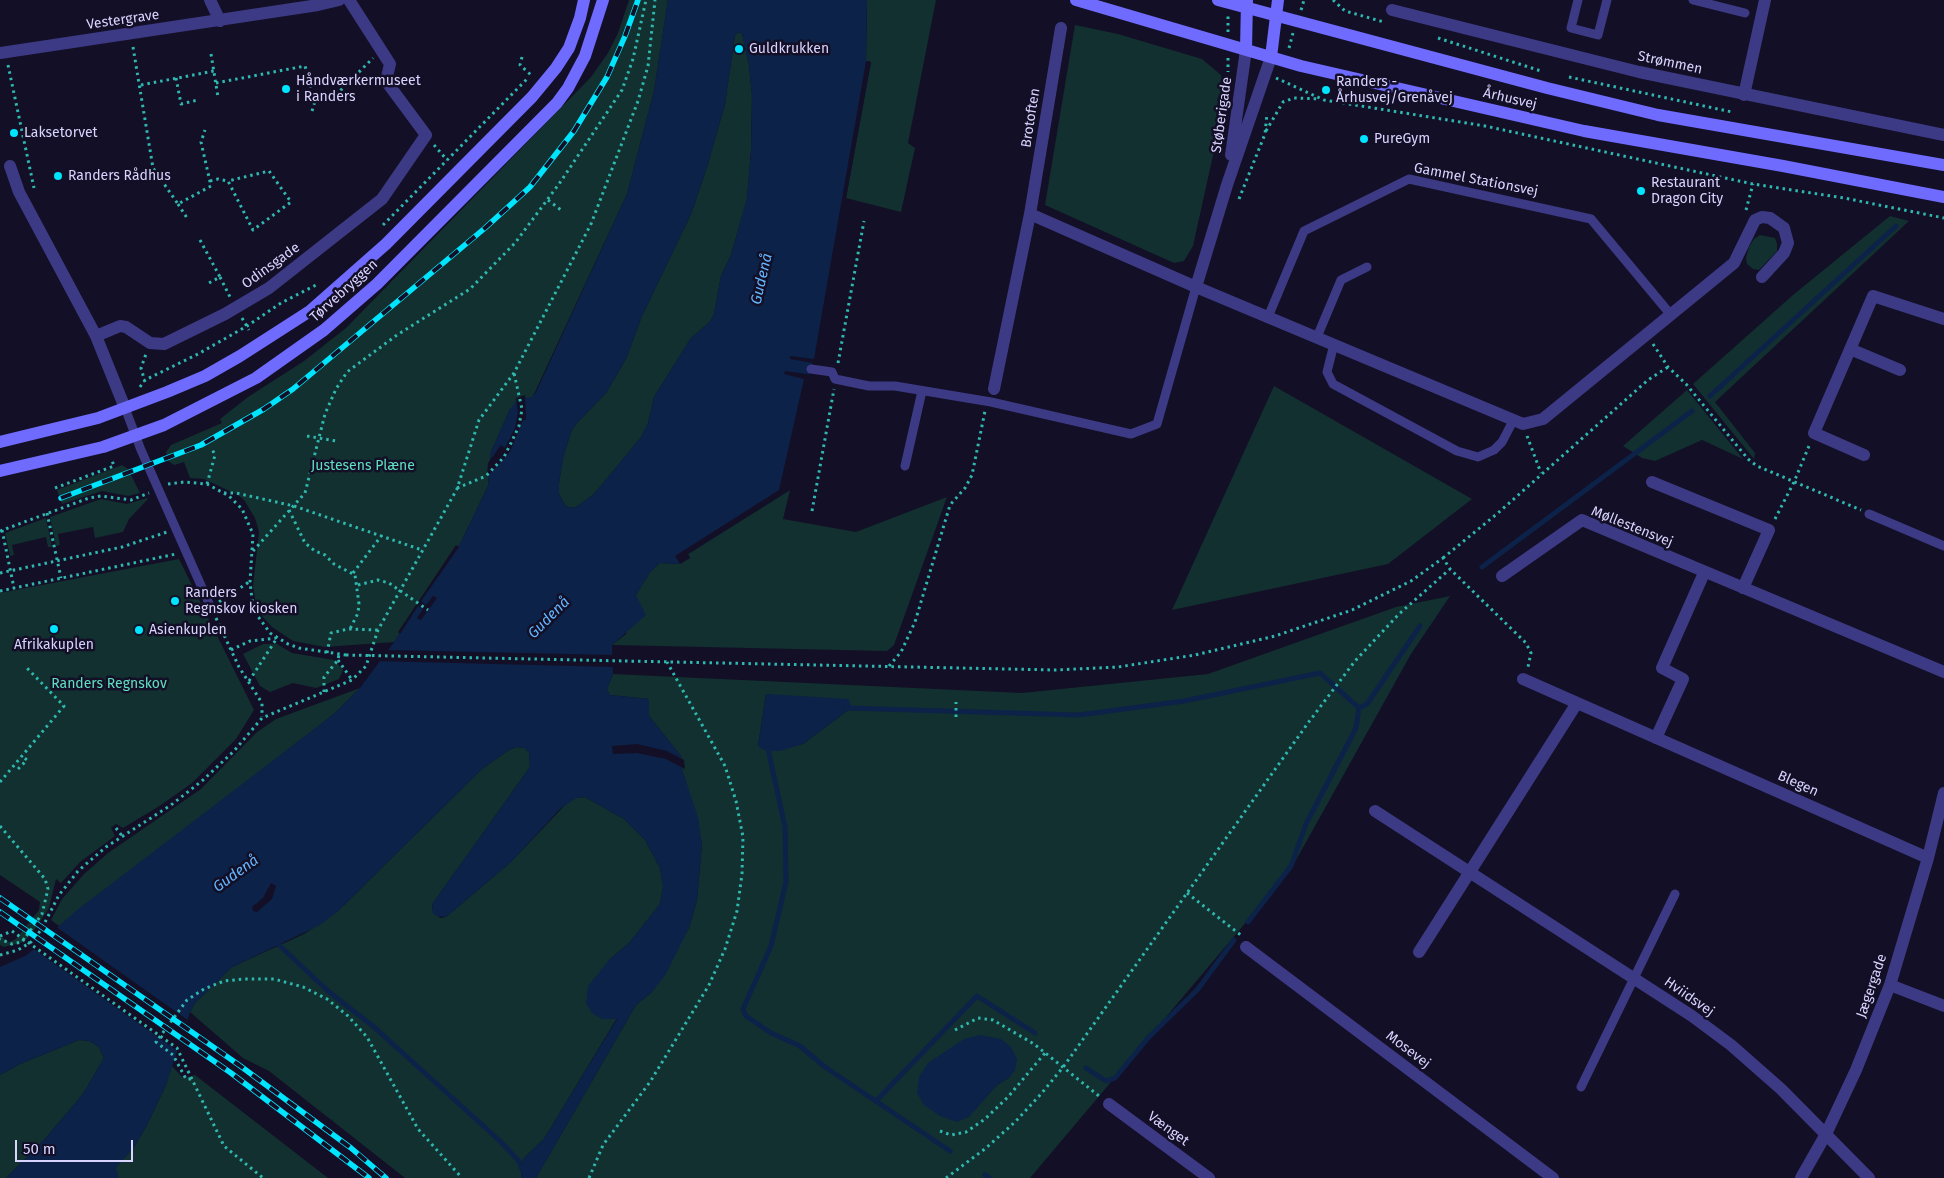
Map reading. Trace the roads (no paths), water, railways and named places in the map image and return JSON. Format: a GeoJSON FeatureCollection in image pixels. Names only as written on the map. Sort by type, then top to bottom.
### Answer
{"type":"FeatureCollection","features":[{"type":"Feature","properties":{"kind":"main road","name":"Tørvebryggen"},"geometry":{"type":"LineString","coordinates":[[0,442],[57,429],[153,398],[205,376],[259,345],[310,311],[363,267],[532,97],[556,68],[568,48],[580,18],[584,0]]}},
{"type":"Feature","properties":{"kind":"main road","name":"Tørvebryggen"},"geometry":{"type":"LineString","coordinates":[[0,472],[136,437],[197,410],[256,378],[317,336],[353,306],[557,103],[568,88],[585,56],[603,0]]}},
{"type":"Feature","properties":{"kind":"main road","name":"Århusvej"},"geometry":{"type":"LineString","coordinates":[[1076,0],[1271,58],[1584,131],[1944,197]]}},
{"type":"Feature","properties":{"kind":"main road","name":"Århusvej"},"geometry":{"type":"LineString","coordinates":[[1218,0],[1246,4],[1276,15],[1547,88],[1658,115],[1944,166]]}},
{"type":"Feature","properties":{"kind":"main road"},"geometry":{"type":"LineString","coordinates":[[1271,58],[1278,0]]}},
{"type":"Feature","properties":{"kind":"main road"},"geometry":{"type":"LineString","coordinates":[[1246,4],[1246,50]]}},
{"type":"Feature","properties":{"kind":"street"},"geometry":{"type":"LineString","coordinates":[[210,0],[220,21]]}},
{"type":"Feature","properties":{"kind":"street","name":"Vestergrave"},"geometry":{"type":"LineString","coordinates":[[2,56],[339,0]]}},
{"type":"Feature","properties":{"kind":"street","name":"Odinsgade"},"geometry":{"type":"LineString","coordinates":[[96,336],[120,326],[126,327],[150,343],[164,344],[236,308],[269,288],[382,200],[426,135],[386,80],[390,64],[349,0]]}},
{"type":"Feature","properties":{"kind":"street"},"geometry":{"type":"LineString","coordinates":[[1744,95],[1765,0]]}},
{"type":"Feature","properties":{"kind":"street","name":"Strømmen"},"geometry":{"type":"LineString","coordinates":[[1392,10],[1416,12],[1640,72],[1944,135]]}},
{"type":"Feature","properties":{"kind":"street","name":"Brotoften"},"geometry":{"type":"LineString","coordinates":[[994,389],[1030,214],[1061,28]]}},
{"type":"Feature","properties":{"kind":"street","name":"Støberigade"},"geometry":{"type":"LineString","coordinates":[[1227,185],[1246,50]]}},
{"type":"Feature","properties":{"kind":"street","name":"Støberigade"},"geometry":{"type":"LineString","coordinates":[[1196,287],[1227,185],[1271,58]]}},
{"type":"Feature","properties":{"kind":"street"},"geometry":{"type":"LineString","coordinates":[[10,166],[19,192],[96,336],[125,408]]}},
{"type":"Feature","properties":{"kind":"street"},"geometry":{"type":"LineString","coordinates":[[1030,214],[1196,287],[1518,422],[1543,419],[1734,263],[1755,220],[1762,217],[1770,218],[1784,228],[1788,243],[1784,253],[1762,277]]}},
{"type":"Feature","properties":{"kind":"street"},"geometry":{"type":"LineString","coordinates":[[1864,456],[1814,433],[1873,296],[1944,319]]}},
{"type":"Feature","properties":{"kind":"street"},"geometry":{"type":"LineString","coordinates":[[1850,349],[1900,370]]}},
{"type":"Feature","properties":{"kind":"street"},"geometry":{"type":"LineString","coordinates":[[1652,482],[1769,530],[1743,588]]}},
{"type":"Feature","properties":{"kind":"street","name":"Møllestensvej"},"geometry":{"type":"LineString","coordinates":[[1502,576],[1582,520],[1704,573],[1944,672]]}},
{"type":"Feature","properties":{"kind":"street"},"geometry":{"type":"LineString","coordinates":[[1656,738],[1684,678],[1662,668],[1704,573]]}},
{"type":"Feature","properties":{"kind":"street","name":"Blegen"},"geometry":{"type":"LineString","coordinates":[[1523,679],[1928,858]]}},
{"type":"Feature","properties":{"kind":"street"},"geometry":{"type":"LineString","coordinates":[[1419,952],[1577,703]]}},
{"type":"Feature","properties":{"kind":"street","name":"Jægergade"},"geometry":{"type":"LineString","coordinates":[[1801,1178],[1826,1134],[1856,1070],[1890,985],[1928,858],[1944,793]]}},
{"type":"Feature","properties":{"kind":"street","name":"Hviidsvej"},"geometry":{"type":"LineString","coordinates":[[1375,811],[1692,1016],[1730,1045],[1781,1089],[1869,1178]]}},
{"type":"Feature","properties":{"kind":"street","name":"Mosevej"},"geometry":{"type":"LineString","coordinates":[[1246,947],[1553,1178]]}},
{"type":"Feature","properties":{"kind":"street"},"geometry":{"type":"LineString","coordinates":[[1890,985],[1944,1006]]}},
{"type":"Feature","properties":{"kind":"street","name":"Vænget"},"geometry":{"type":"LineString","coordinates":[[1109,1104],[1209,1178]]}},
{"type":"Feature","properties":{"kind":"lane"},"geometry":{"type":"LineString","coordinates":[[1578,0],[1571,28],[1598,35],[1607,0]]}},
{"type":"Feature","properties":{"kind":"lane"},"geometry":{"type":"LineString","coordinates":[[1693,0],[1744,13]]}},
{"type":"Feature","properties":{"kind":"lane","name":"Gammel Stationsvej"},"geometry":{"type":"LineString","coordinates":[[1268,317],[1304,231],[1409,179],[1591,219],[1671,315]]}},
{"type":"Feature","properties":{"kind":"lane"},"geometry":{"type":"LineString","coordinates":[[1317,337],[1341,280],[1367,268]]}},
{"type":"Feature","properties":{"kind":"lane"},"geometry":{"type":"LineString","coordinates":[[811,369],[832,372],[835,379],[869,386],[895,386],[991,402],[1131,434],[1156,424],[1196,287]]}},
{"type":"Feature","properties":{"kind":"lane"},"geometry":{"type":"LineString","coordinates":[[1334,344],[1327,372],[1333,384],[1457,451],[1478,457],[1494,450],[1518,422]]}},
{"type":"Feature","properties":{"kind":"lane"},"geometry":{"type":"LineString","coordinates":[[905,466],[922,390]]}},
{"type":"Feature","properties":{"kind":"lane"},"geometry":{"type":"LineString","coordinates":[[125,408],[211,608]]}},
{"type":"Feature","properties":{"kind":"lane"},"geometry":{"type":"LineString","coordinates":[[1869,514],[1944,546]]}},
{"type":"Feature","properties":{"kind":"lane"},"geometry":{"type":"LineString","coordinates":[[1581,1087],[1675,894]]}},
{"type":"Feature","properties":{"kind":"water","name":"Gudenå"},"geometry":{"type":"Polygon","coordinates":[[[668,0],[867,0],[866,61],[871,62],[846,198],[846,216],[820,361],[812,363],[786,483],[790,490],[688,554],[690,558],[680,564],[660,563],[650,572],[636,595],[646,615],[612,645],[613,674],[607,689],[610,695],[649,699],[649,716],[681,756],[682,769],[698,817],[702,844],[697,900],[689,928],[666,974],[652,992],[636,1005],[536,1178],[521,1178],[523,1159],[544,1139],[617,1019],[602,1019],[592,1013],[586,1003],[588,986],[609,960],[629,943],[660,904],[663,887],[660,868],[645,840],[624,819],[585,797],[576,798],[559,810],[511,862],[446,917],[436,916],[432,912],[433,903],[530,767],[529,753],[525,748],[517,747],[509,750],[482,769],[337,912],[320,925],[232,967],[195,1003],[190,1012],[166,1085],[146,1127],[134,1147],[116,1168],[119,1178],[6,1178],[44,1140],[83,1094],[104,1058],[99,1047],[89,1041],[79,1040],[20,1064],[0,1075],[0,967],[27,955],[77,910],[334,714],[360,688],[394,642],[461,542],[488,486],[491,452],[510,409],[518,399],[532,397],[536,392],[627,194],[654,91],[668,0]],[[739,32],[735,35],[725,104],[691,214],[642,316],[626,359],[606,393],[576,424],[571,432],[563,458],[559,483],[559,494],[565,505],[570,508],[576,507],[594,494],[642,436],[648,423],[654,397],[691,338],[710,322],[714,314],[721,276],[731,255],[747,198],[751,151],[752,97],[749,65],[742,34],[739,32]],[[271,883],[263,898],[252,907],[253,911],[257,912],[272,899],[276,886],[271,883]]]}},
{"type":"Feature","properties":{"kind":"water"},"geometry":{"type":"Polygon","coordinates":[[[766,694],[849,699],[851,708],[803,744],[780,751],[763,750],[758,746],[766,694]]]}},
{"type":"Feature","properties":{"kind":"water"},"geometry":{"type":"Polygon","coordinates":[[[980,1035],[1001,1039],[1011,1047],[1017,1059],[1015,1070],[1010,1077],[997,1085],[969,1117],[957,1122],[940,1116],[924,1105],[917,1093],[919,1077],[928,1063],[964,1039],[980,1035]]]}},
{"type":"Feature","properties":{"kind":"waterway"},"geometry":{"type":"LineString","coordinates":[[1710,396],[1896,226]]}},
{"type":"Feature","properties":{"kind":"waterway"},"geometry":{"type":"LineString","coordinates":[[1482,567],[1692,411]]}},
{"type":"Feature","properties":{"kind":"waterway"},"geometry":{"type":"LineString","coordinates":[[1359,708],[1367,704],[1420,626]]}},
{"type":"Feature","properties":{"kind":"waterway"},"geometry":{"type":"LineString","coordinates":[[846,708],[1079,715],[1184,701],[1320,673],[1359,708],[1356,728],[1306,824],[1291,866],[1248,922]]}},
{"type":"Feature","properties":{"kind":"waterway"},"geometry":{"type":"LineString","coordinates":[[767,744],[785,827],[786,882],[771,946],[743,1009],[746,1016],[771,1033],[800,1046],[825,1067],[950,1151]]}},
{"type":"Feature","properties":{"kind":"waterway"},"geometry":{"type":"LineString","coordinates":[[279,940],[279,945],[328,991],[374,1027],[500,1141],[518,1160],[526,1178]]}},
{"type":"Feature","properties":{"kind":"waterway"},"geometry":{"type":"LineString","coordinates":[[1086,1068],[1106,1081],[1115,1078],[1148,1038],[1198,989],[1234,940]]}},
{"type":"Feature","properties":{"kind":"waterway"},"geometry":{"type":"LineString","coordinates":[[876,1101],[977,996],[1035,1033]]}},
{"type":"Feature","properties":{"kind":"waterway"},"geometry":{"type":"LineString","coordinates":[[985,1175],[989,1178]]}},
{"type":"Feature","properties":{"kind":"railway"},"geometry":{"type":"LineString","coordinates":[[61,498],[201,445],[264,409],[293,389],[485,228],[530,187],[574,131],[607,77],[638,0]]}},
{"type":"Feature","properties":{"kind":"railway"},"geometry":{"type":"LineString","coordinates":[[0,898],[239,1065],[351,1148],[386,1178]]}},
{"type":"Feature","properties":{"kind":"railway"},"geometry":{"type":"LineString","coordinates":[[0,912],[231,1073],[369,1178]]}},
{"type":"Feature","properties":{"kind":"place","name":"Guldkrukken"},"geometry":{"type":"Point","coordinates":[739,49]}},
{"type":"Feature","properties":{"kind":"place","name":"Håndværkermuseet i Randers"},"geometry":{"type":"Point","coordinates":[286,89]}},
{"type":"Feature","properties":{"kind":"place","name":"Randers - Århusvej/Grenåvej"},"geometry":{"type":"Point","coordinates":[1326,90]}},
{"type":"Feature","properties":{"kind":"place","name":"Laksetorvet"},"geometry":{"type":"Point","coordinates":[14,133]}},
{"type":"Feature","properties":{"kind":"place","name":"PureGym"},"geometry":{"type":"Point","coordinates":[1364,139]}},
{"type":"Feature","properties":{"kind":"place","name":"Randers Rådhus"},"geometry":{"type":"Point","coordinates":[58,176]}},
{"type":"Feature","properties":{"kind":"place","name":"Restaurant Dragon City"},"geometry":{"type":"Point","coordinates":[1641,191]}},
{"type":"Feature","properties":{"kind":"place","name":"Randers Regnskov kiosken"},"geometry":{"type":"Point","coordinates":[175,601]}},
{"type":"Feature","properties":{"kind":"place","name":"Afrikakuplen"},"geometry":{"type":"Point","coordinates":[54,629]}},
{"type":"Feature","properties":{"kind":"place","name":"Asienkuplen"},"geometry":{"type":"Point","coordinates":[139,630]}},
{"type":"Feature","properties":{"kind":"park label","name":"Justesens Plæne"},"geometry":{"type":"Point","coordinates":[363,466]}},
{"type":"Feature","properties":{"kind":"park label","name":"Randers Regnskov"},"geometry":{"type":"Point","coordinates":[109,684]}}]}
